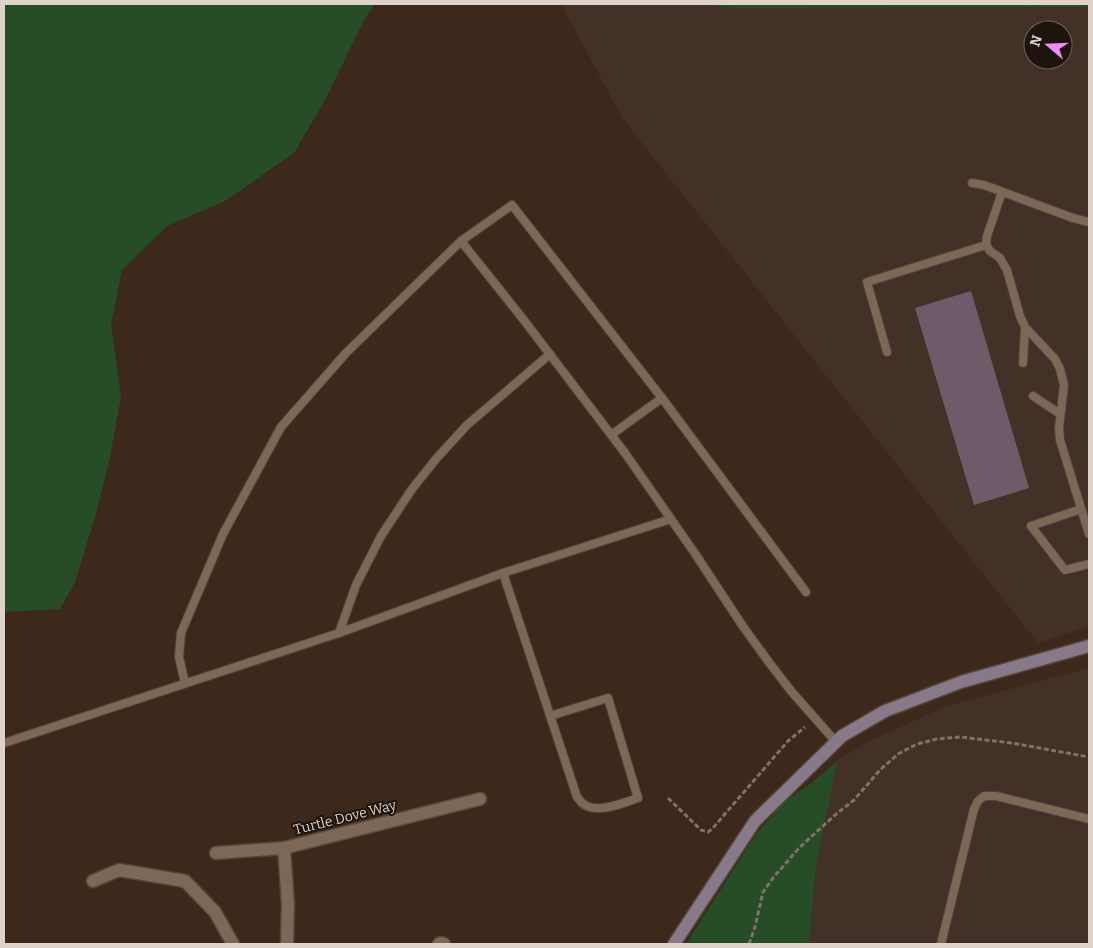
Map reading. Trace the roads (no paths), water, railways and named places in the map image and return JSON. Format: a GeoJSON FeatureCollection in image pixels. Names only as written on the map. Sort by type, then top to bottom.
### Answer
{"type":"FeatureCollection","features":[{"type":"Feature","properties":{"kind":"street"},"geometry":{"type":"LineString","coordinates":[[674,944],[755,821],[842,736],[885,711],[961,682],[1089,646]]}},
{"type":"Feature","properties":{"kind":"street","name":"Turtle Dove Way"},"geometry":{"type":"LineString","coordinates":[[216,853],[284,848],[480,799]]}},
{"type":"Feature","properties":{"kind":"street"},"geometry":{"type":"LineString","coordinates":[[284,848],[288,904],[287,944]]}},
{"type":"Feature","properties":{"kind":"street"},"geometry":{"type":"LineString","coordinates":[[93,881],[119,870],[185,881],[215,912],[233,944]]}},
{"type":"Feature","properties":{"kind":"street"},"geometry":{"type":"LineString","coordinates":[[439,944],[444,944]]}},
{"type":"Feature","properties":{"kind":"lane"},"geometry":{"type":"LineString","coordinates":[[972,183],[984,185],[1073,218],[1089,222]]}},
{"type":"Feature","properties":{"kind":"lane"},"geometry":{"type":"LineString","coordinates":[[1002,192],[987,236],[986,245],[990,251],[1000,258],[1007,270],[1024,327],[1055,359],[1060,369],[1064,385],[1060,414],[1060,440],[1089,534]]}},
{"type":"Feature","properties":{"kind":"lane"},"geometry":{"type":"LineString","coordinates":[[185,684],[179,657],[180,633],[223,534],[281,428],[346,353],[461,241],[512,205],[662,398],[806,592]]}},
{"type":"Feature","properties":{"kind":"lane"},"geometry":{"type":"LineString","coordinates":[[461,241],[550,354],[652,490],[768,661],[791,691],[836,742]]}},
{"type":"Feature","properties":{"kind":"lane"},"geometry":{"type":"LineString","coordinates":[[887,352],[867,282],[986,245]]}},
{"type":"Feature","properties":{"kind":"lane"},"geometry":{"type":"LineString","coordinates":[[1022,363],[1024,327]]}},
{"type":"Feature","properties":{"kind":"lane"},"geometry":{"type":"LineString","coordinates":[[339,633],[356,585],[381,536],[412,489],[467,425],[550,354]]}},
{"type":"Feature","properties":{"kind":"lane"},"geometry":{"type":"LineString","coordinates":[[1033,396],[1060,414]]}},
{"type":"Feature","properties":{"kind":"lane"},"geometry":{"type":"LineString","coordinates":[[611,435],[662,398]]}},
{"type":"Feature","properties":{"kind":"lane"},"geometry":{"type":"LineString","coordinates":[[1082,509],[1030,526],[1065,570],[1089,564]]}},
{"type":"Feature","properties":{"kind":"lane"},"geometry":{"type":"LineString","coordinates":[[4,743],[339,633],[503,573],[671,519]]}},
{"type":"Feature","properties":{"kind":"lane"},"geometry":{"type":"LineString","coordinates":[[503,573],[550,716],[577,797],[582,804],[590,808],[602,809],[638,798],[608,698],[550,716]]}},
{"type":"Feature","properties":{"kind":"lane"},"geometry":{"type":"LineString","coordinates":[[941,944],[974,809],[978,801],[984,796],[996,796],[1089,819]]}}]}
